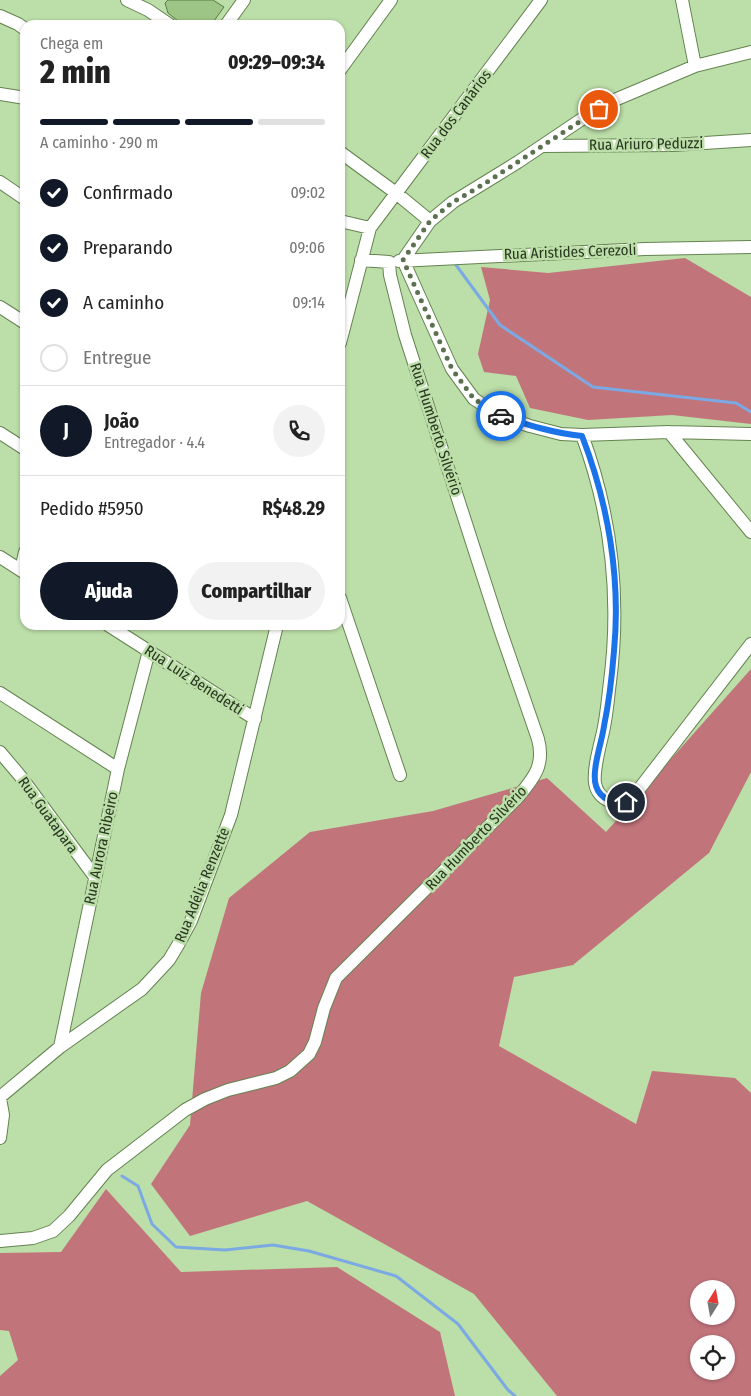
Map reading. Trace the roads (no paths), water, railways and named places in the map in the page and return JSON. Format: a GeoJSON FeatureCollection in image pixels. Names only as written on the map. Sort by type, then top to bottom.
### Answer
{"type":"FeatureCollection","features":[{"type":"Feature","properties":{"kind":"street"},"geometry":{"type":"LineString","coordinates":[[126,0],[151,5],[165,20]]}},
{"type":"Feature","properties":{"kind":"street"},"geometry":{"type":"LineString","coordinates":[[230,20],[244,0]]}},
{"type":"Feature","properties":{"kind":"street"},"geometry":{"type":"LineString","coordinates":[[345,63],[391,0]]}},
{"type":"Feature","properties":{"kind":"street","name":"Rua dos Canários"},"geometry":{"type":"LineString","coordinates":[[370,228],[541,0]]}},
{"type":"Feature","properties":{"kind":"street"},"geometry":{"type":"LineString","coordinates":[[682,0],[695,66]]}},
{"type":"Feature","properties":{"kind":"street"},"geometry":{"type":"LineString","coordinates":[[0,16],[20,25]]}},
{"type":"Feature","properties":{"kind":"street"},"geometry":{"type":"LineString","coordinates":[[751,52],[695,66],[616,99],[582,118],[542,146],[453,202],[430,221],[403,260],[452,369],[474,399],[500,416],[561,434],[582,436],[669,432],[751,434]]}},
{"type":"Feature","properties":{"kind":"street"},"geometry":{"type":"LineString","coordinates":[[0,94],[20,97]]}},
{"type":"Feature","properties":{"kind":"street","name":"Rua Ariuro Peduzzi"},"geometry":{"type":"LineString","coordinates":[[542,146],[674,145],[751,140]]}},
{"type":"Feature","properties":{"kind":"street"},"geometry":{"type":"LineString","coordinates":[[345,156],[430,221]]}},
{"type":"Feature","properties":{"kind":"street"},"geometry":{"type":"LineString","coordinates":[[0,182],[20,196]]}},
{"type":"Feature","properties":{"kind":"street"},"geometry":{"type":"LineString","coordinates":[[345,222],[370,228],[345,323]]}},
{"type":"Feature","properties":{"kind":"street","name":"Rua Aristides Cerezoli"},"geometry":{"type":"LineString","coordinates":[[389,262],[645,249],[751,247]]}},
{"type":"Feature","properties":{"kind":"street"},"geometry":{"type":"LineString","coordinates":[[361,260],[389,262]]}},
{"type":"Feature","properties":{"kind":"street","name":"Rua Humberto Silvério"},"geometry":{"type":"LineString","coordinates":[[0,1241],[33,1238],[53,1231],[74,1211],[107,1170],[185,1110],[205,1099],[228,1090],[276,1078],[300,1064],[309,1054],[315,1042],[324,1008],[336,978],[518,797],[536,775],[540,756],[538,739],[494,611],[405,335],[390,275],[389,262]]}},
{"type":"Feature","properties":{"kind":"street"},"geometry":{"type":"LineString","coordinates":[[0,307],[20,320]]}},
{"type":"Feature","properties":{"kind":"street"},"geometry":{"type":"LineString","coordinates":[[669,432],[751,532]]}},
{"type":"Feature","properties":{"kind":"street"},"geometry":{"type":"LineString","coordinates":[[0,433],[20,446]]}},
{"type":"Feature","properties":{"kind":"street"},"geometry":{"type":"LineString","coordinates":[[582,436],[595,469],[600,491],[612,549],[615,591],[614,650],[605,724],[595,774],[595,785],[600,794],[609,801],[619,803],[626,802],[633,797],[751,644]]}},
{"type":"Feature","properties":{"kind":"street"},"geometry":{"type":"LineString","coordinates":[[0,557],[20,569]]}},
{"type":"Feature","properties":{"kind":"street"},"geometry":{"type":"LineString","coordinates":[[345,613],[400,775]]}},
{"type":"Feature","properties":{"kind":"street","name":"Rua Luiz Benedetti"},"geometry":{"type":"LineString","coordinates":[[116,630],[255,720]]}},
{"type":"Feature","properties":{"kind":"street","name":"Rua Adélia Renzette"},"geometry":{"type":"LineString","coordinates":[[0,1098],[60,1047],[142,989],[169,960],[191,921],[231,815],[276,630]]}},
{"type":"Feature","properties":{"kind":"street","name":"Rua Aurora Ribeiro"},"geometry":{"type":"LineString","coordinates":[[60,1047],[118,769],[149,651]]}},
{"type":"Feature","properties":{"kind":"street"},"geometry":{"type":"LineString","coordinates":[[0,694],[118,769]]}},
{"type":"Feature","properties":{"kind":"street","name":"Rua Guatapara"},"geometry":{"type":"LineString","coordinates":[[0,752],[21,777],[95,877]]}},
{"type":"Feature","properties":{"kind":"street"},"geometry":{"type":"LineString","coordinates":[[0,1098],[2,1115],[0,1138]]}},
{"type":"Feature","properties":{"kind":"waterway"},"geometry":{"type":"LineString","coordinates":[[456,265],[500,325],[593,387],[736,403],[751,412]]}},
{"type":"Feature","properties":{"kind":"waterway"},"geometry":{"type":"LineString","coordinates":[[122,1176],[138,1186],[152,1224],[176,1247],[225,1250],[273,1245],[309,1251],[396,1276],[458,1324],[508,1390],[515,1396]]}}]}
